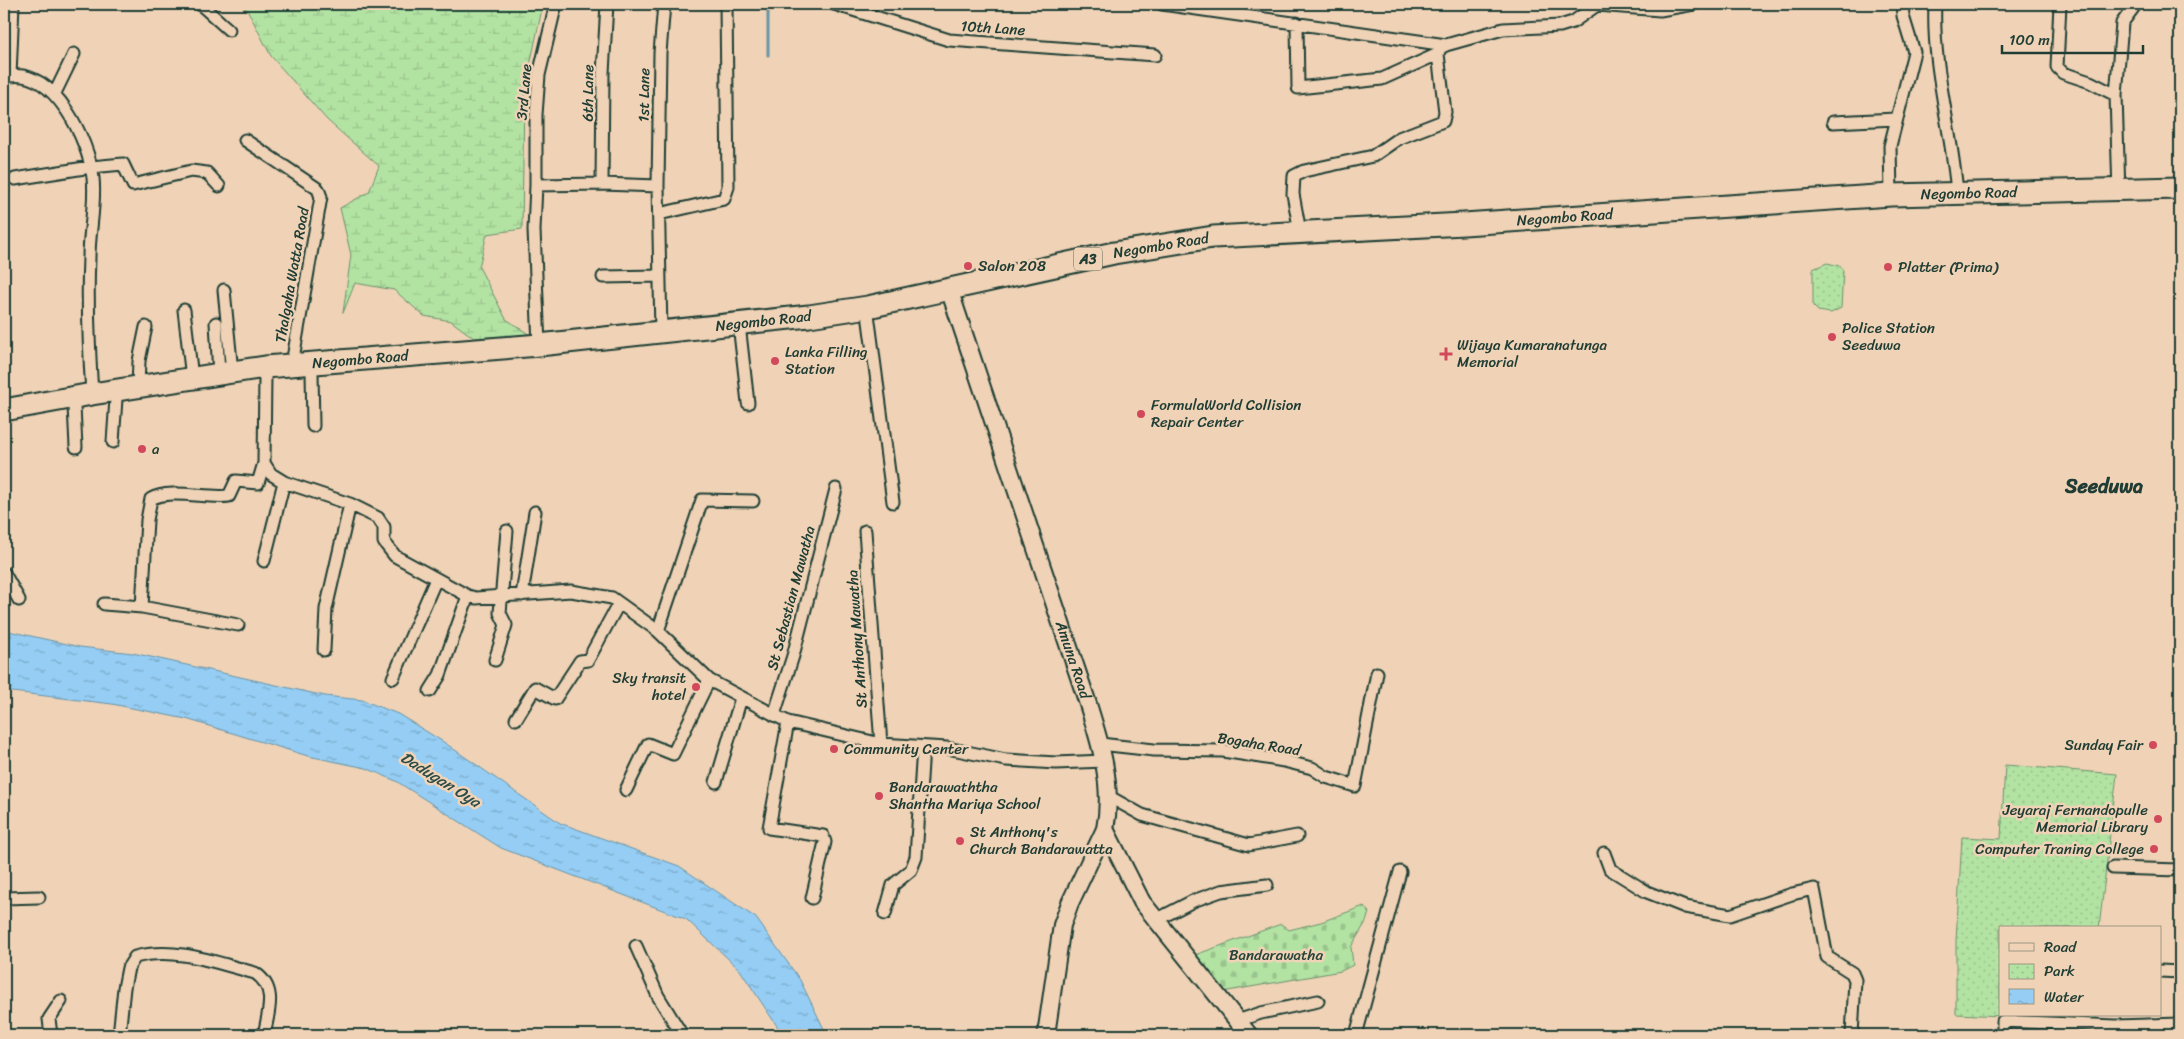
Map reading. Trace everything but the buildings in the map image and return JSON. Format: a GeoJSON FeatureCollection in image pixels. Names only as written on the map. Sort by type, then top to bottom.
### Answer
{"type":"FeatureCollection","features":[{"type":"Feature","properties":{"kind":"highway","name":"Negombo Road"},"geometry":{"type":"LineString","coordinates":[[4,410],[192,378],[292,364],[539,345],[809,316],[950,294],[1115,262],[1213,247],[1299,240],[1464,234],[2180,188]]}},
{"type":"Feature","properties":{"kind":"highway","name":"Negombo Road"},"geometry":{"type":"LineString","coordinates":[[4,420],[74,406],[265,376],[540,354],[740,332],[868,314],[1132,250],[1213,237],[1464,224],[1891,195],[2119,193],[2180,198]]}},
{"type":"Feature","properties":{"kind":"street"},"geometry":{"type":"LineString","coordinates":[[13,4],[7,76],[19,74],[55,93],[73,123],[91,167],[93,200],[89,256],[88,326],[92,394]]}},
{"type":"Feature","properties":{"kind":"street"},"geometry":{"type":"LineString","coordinates":[[200,4],[229,30]]}},
{"type":"Feature","properties":{"kind":"street","name":"3rd Lane"},"geometry":{"type":"LineString","coordinates":[[539,345],[534,230],[536,114],[539,75],[556,4]]}},
{"type":"Feature","properties":{"kind":"street","name":"6th Lane"},"geometry":{"type":"LineString","coordinates":[[602,184],[603,73],[607,4]]}},
{"type":"Feature","properties":{"kind":"street","name":"1st Lane"},"geometry":{"type":"LineString","coordinates":[[661,332],[658,186],[660,53],[664,4]]}},
{"type":"Feature","properties":{"kind":"street"},"geometry":{"type":"LineString","coordinates":[[659,214],[724,199],[728,188],[726,4]]}},
{"type":"Feature","properties":{"kind":"street","name":"10th Lane"},"geometry":{"type":"LineString","coordinates":[[834,4],[950,40],[1155,55]]}},
{"type":"Feature","properties":{"kind":"street"},"geometry":{"type":"LineString","coordinates":[[1162,4],[1446,45]]}},
{"type":"Feature","properties":{"kind":"street"},"geometry":{"type":"LineString","coordinates":[[1585,4],[1660,10],[1694,4]]}},
{"type":"Feature","properties":{"kind":"street"},"geometry":{"type":"LineString","coordinates":[[1891,195],[1890,146],[1914,52],[1903,16],[1902,4]]}},
{"type":"Feature","properties":{"kind":"street"},"geometry":{"type":"LineString","coordinates":[[1935,4],[1936,54],[1952,146],[1957,193]]}},
{"type":"Feature","properties":{"kind":"street"},"geometry":{"type":"LineString","coordinates":[[2060,4],[2057,67],[2063,73],[2090,82],[2116,94]]}},
{"type":"Feature","properties":{"kind":"street"},"geometry":{"type":"LineString","coordinates":[[2119,193],[2116,94],[2122,23],[2136,4]]}},
{"type":"Feature","properties":{"kind":"street"},"geometry":{"type":"LineString","coordinates":[[1300,232],[1293,194],[1294,176],[1304,171],[1373,156],[1399,138],[1443,121],[1445,112],[1438,54],[1440,48],[1503,29],[1560,26],[1574,22],[1597,5]]}},
{"type":"Feature","properties":{"kind":"street"},"geometry":{"type":"LineString","coordinates":[[1298,24],[1298,88],[1382,79],[1438,54]]}},
{"type":"Feature","properties":{"kind":"street"},"geometry":{"type":"LineString","coordinates":[[55,93],[74,54]]}},
{"type":"Feature","properties":{"kind":"street"},"geometry":{"type":"LineString","coordinates":[[1833,122],[1896,120]]}},
{"type":"Feature","properties":{"kind":"street","name":"Thalgaha Watta Road"},"geometry":{"type":"LineString","coordinates":[[245,140],[318,189],[321,197],[292,364]]}},
{"type":"Feature","properties":{"kind":"street"},"geometry":{"type":"LineString","coordinates":[[15,179],[91,167],[124,164],[133,185],[191,171],[207,173],[219,186]]}},
{"type":"Feature","properties":{"kind":"street"},"geometry":{"type":"LineString","coordinates":[[536,184],[658,186]]}},
{"type":"Feature","properties":{"kind":"street"},"geometry":{"type":"LineString","coordinates":[[603,277],[659,276]]}},
{"type":"Feature","properties":{"kind":"street"},"geometry":{"type":"LineString","coordinates":[[224,290],[225,373]]}},
{"type":"Feature","properties":{"kind":"street","name":"Amuna Road"},"geometry":{"type":"LineString","coordinates":[[950,294],[1060,619],[1104,761],[1108,796],[1105,829],[1070,902],[1062,925],[1046,1035]]}},
{"type":"Feature","properties":{"kind":"street"},"geometry":{"type":"LineString","coordinates":[[184,310],[192,378]]}},
{"type":"Feature","properties":{"kind":"street"},"geometry":{"type":"LineString","coordinates":[[868,314],[893,502]]}},
{"type":"Feature","properties":{"kind":"street"},"geometry":{"type":"LineString","coordinates":[[216,323],[225,373]]}},
{"type":"Feature","properties":{"kind":"street"},"geometry":{"type":"LineString","coordinates":[[138,387],[139,362],[146,327]]}},
{"type":"Feature","properties":{"kind":"street"},"geometry":{"type":"LineString","coordinates":[[740,332],[748,402]]}},
{"type":"Feature","properties":{"kind":"street"},"geometry":{"type":"LineString","coordinates":[[312,372],[312,426]]}},
{"type":"Feature","properties":{"kind":"street"},"geometry":{"type":"LineString","coordinates":[[142,607],[147,520],[151,499],[155,496],[169,495],[229,496],[236,481],[258,483],[264,463],[265,376]]}},
{"type":"Feature","properties":{"kind":"street"},"geometry":{"type":"LineString","coordinates":[[112,442],[116,399]]}},
{"type":"Feature","properties":{"kind":"street"},"geometry":{"type":"LineString","coordinates":[[74,406],[76,447]]}},
{"type":"Feature","properties":{"kind":"street"},"geometry":{"type":"LineString","coordinates":[[264,463],[271,474],[284,482],[350,504],[378,518],[384,527],[384,542],[394,556],[468,596],[476,598],[571,591],[612,598],[658,631],[708,680],[788,722],[881,744],[947,748],[1006,760],[1056,763],[1104,761]]}},
{"type":"Feature","properties":{"kind":"street"},"geometry":{"type":"LineString","coordinates":[[264,561],[284,482]]}},
{"type":"Feature","properties":{"kind":"street","name":"St Sebastian Mawatha"},"geometry":{"type":"LineString","coordinates":[[774,715],[793,656],[836,489]]}},
{"type":"Feature","properties":{"kind":"street"},"geometry":{"type":"LineString","coordinates":[[658,631],[702,500],[753,501]]}},
{"type":"Feature","properties":{"kind":"street"},"geometry":{"type":"LineString","coordinates":[[324,650],[326,609],[350,504]]}},
{"type":"Feature","properties":{"kind":"street"},"geometry":{"type":"LineString","coordinates":[[522,595],[534,512]]}},
{"type":"Feature","properties":{"kind":"street"},"geometry":{"type":"LineString","coordinates":[[495,660],[506,625],[505,620],[501,617],[501,596],[507,531]]}},
{"type":"Feature","properties":{"kind":"street","name":"St Anthony Mawatha"},"geometry":{"type":"LineString","coordinates":[[865,531],[881,744]]}},
{"type":"Feature","properties":{"kind":"street"},"geometry":{"type":"LineString","coordinates":[[4,573],[19,600]]}},
{"type":"Feature","properties":{"kind":"street"},"geometry":{"type":"LineString","coordinates":[[393,678],[436,579]]}},
{"type":"Feature","properties":{"kind":"street"},"geometry":{"type":"LineString","coordinates":[[430,691],[440,675],[468,596]]}},
{"type":"Feature","properties":{"kind":"street"},"geometry":{"type":"LineString","coordinates":[[516,720],[535,688],[555,699],[580,661],[588,660],[619,603]]}},
{"type":"Feature","properties":{"kind":"street"},"geometry":{"type":"LineString","coordinates":[[104,604],[142,607],[238,625]]}},
{"type":"Feature","properties":{"kind":"street","name":"Bogaha Road"},"geometry":{"type":"LineString","coordinates":[[1100,744],[1154,750],[1223,751],[1284,761],[1312,768],[1326,777],[1355,786],[1377,673]]}},
{"type":"Feature","properties":{"kind":"street"},"geometry":{"type":"LineString","coordinates":[[626,790],[648,744],[673,754],[708,680]]}},
{"type":"Feature","properties":{"kind":"street"},"geometry":{"type":"LineString","coordinates":[[716,782],[741,698]]}},
{"type":"Feature","properties":{"kind":"street"},"geometry":{"type":"LineString","coordinates":[[788,722],[769,828],[823,836],[826,842],[812,898]]}},
{"type":"Feature","properties":{"kind":"street"},"geometry":{"type":"LineString","coordinates":[[885,914],[893,885],[911,870],[916,857],[923,747]]}},
{"type":"Feature","properties":{"kind":"street"},"geometry":{"type":"LineString","coordinates":[[1108,796],[1142,814],[1249,845],[1297,836]]}},
{"type":"Feature","properties":{"kind":"street"},"geometry":{"type":"LineString","coordinates":[[1105,829],[1142,902],[1249,1035]]}},
{"type":"Feature","properties":{"kind":"street"},"geometry":{"type":"LineString","coordinates":[[1604,852],[1610,869],[1647,892],[1685,907],[1730,915],[1792,894],[1814,889],[1827,957],[1852,973],[1855,980],[1852,1035]]}},
{"type":"Feature","properties":{"kind":"street"},"geometry":{"type":"LineString","coordinates":[[2113,868],[2180,870]]}},
{"type":"Feature","properties":{"kind":"street"},"geometry":{"type":"LineString","coordinates":[[1356,1035],[1359,1018],[1400,872]]}},
{"type":"Feature","properties":{"kind":"street"},"geometry":{"type":"LineString","coordinates":[[1156,920],[1193,901],[1221,891],[1268,885]]}},
{"type":"Feature","properties":{"kind":"street"},"geometry":{"type":"LineString","coordinates":[[4,898],[40,897]]}},
{"type":"Feature","properties":{"kind":"street"},"geometry":{"type":"LineString","coordinates":[[636,946],[658,996],[682,1035]]}},
{"type":"Feature","properties":{"kind":"street"},"geometry":{"type":"LineString","coordinates":[[119,1035],[128,968],[135,957],[152,952],[188,956],[255,973],[264,979],[271,995],[264,1035]]}},
{"type":"Feature","properties":{"kind":"street"},"geometry":{"type":"LineString","coordinates":[[2162,971],[2180,972]]}},
{"type":"Feature","properties":{"kind":"street"},"geometry":{"type":"LineString","coordinates":[[51,1035],[49,1019],[62,1001]]}},
{"type":"Feature","properties":{"kind":"street"},"geometry":{"type":"LineString","coordinates":[[1237,1021],[1261,1013],[1318,1001]]}},
{"type":"Feature","properties":{"kind":"street"},"geometry":{"type":"LineString","coordinates":[[2003,1035],[2003,1021],[2116,1026],[2180,1024]]}},
{"type":"Feature","properties":{"kind":"green space"},"geometry":{"type":"Polygon","coordinates":[[[239,4],[543,4],[524,94],[522,229],[487,234],[479,267],[506,319],[530,335],[474,338],[451,321],[424,316],[394,290],[355,283],[343,313],[351,255],[340,208],[369,192],[379,166],[327,120],[271,56],[248,11],[239,4]]]}},
{"type":"Feature","properties":{"kind":"green space"},"geometry":{"type":"Polygon","coordinates":[[[1827,263],[1840,266],[1843,270],[1841,308],[1831,313],[1818,311],[1813,306],[1813,269],[1827,263]]]}},
{"type":"Feature","properties":{"kind":"green space"},"geometry":{"type":"Polygon","coordinates":[[[2005,765],[2117,774],[2099,926],[1999,926],[1999,1016],[1956,1014],[1956,941],[1962,837],[2001,839],[2005,765]]]}},
{"type":"Feature","properties":{"kind":"green space","name":"Bandarawatha"},"geometry":{"type":"Polygon","coordinates":[[[1364,906],[1369,912],[1366,922],[1351,947],[1353,965],[1341,971],[1222,992],[1195,955],[1281,924],[1289,930],[1321,922],[1364,906]]]}},
{"type":"Feature","properties":{"kind":"green space"},"geometry":{"type":"Polygon","coordinates":[[[2003,1016],[2097,1016],[2096,1020],[2003,1016]]]}},
{"type":"Feature","properties":{"kind":"water","name":"Dadugan Oya"},"geometry":{"type":"Polygon","coordinates":[[[4,630],[80,647],[133,653],[325,696],[362,700],[398,714],[445,743],[560,823],[679,866],[756,918],[800,980],[827,1035],[780,1035],[779,1029],[740,970],[686,919],[501,848],[396,781],[366,768],[308,756],[186,719],[112,704],[4,691],[4,630]]]}},
{"type":"Feature","properties":{"kind":"waterway"},"geometry":{"type":"LineString","coordinates":[[768,4],[768,55]]}},
{"type":"Feature","properties":{"kind":"place","name":"Salon 208"},"geometry":{"type":"Point","coordinates":[968,266]}},
{"type":"Feature","properties":{"kind":"place","name":"Platter (Prima)"},"geometry":{"type":"Point","coordinates":[1888,267]}},
{"type":"Feature","properties":{"kind":"place","name":"Police Station Seeduwa"},"geometry":{"type":"Point","coordinates":[1832,337]}},
{"type":"Feature","properties":{"kind":"place","name":"Wijaya Kumaranatunga Memorial"},"geometry":{"type":"Point","coordinates":[1446,354]}},
{"type":"Feature","properties":{"kind":"place","name":"Lanka Filling Station"},"geometry":{"type":"Point","coordinates":[775,361]}},
{"type":"Feature","properties":{"kind":"place","name":"FormulaWorld Collision Repair Center"},"geometry":{"type":"Point","coordinates":[1141,414]}},
{"type":"Feature","properties":{"kind":"place","name":"a"},"geometry":{"type":"Point","coordinates":[142,449]}},
{"type":"Feature","properties":{"kind":"place","name":"Sky transit hotel"},"geometry":{"type":"Point","coordinates":[696,687]}},
{"type":"Feature","properties":{"kind":"place","name":"Sunday Fair"},"geometry":{"type":"Point","coordinates":[2153,745]}},
{"type":"Feature","properties":{"kind":"place","name":"Community Center"},"geometry":{"type":"Point","coordinates":[834,749]}},
{"type":"Feature","properties":{"kind":"place","name":"Bandarawaththa Shantha Mariya School"},"geometry":{"type":"Point","coordinates":[879,796]}},
{"type":"Feature","properties":{"kind":"place","name":"Jeyaraj Fernandopulle Memorial Library"},"geometry":{"type":"Point","coordinates":[2158,819]}},
{"type":"Feature","properties":{"kind":"place","name":"St Anthony's Church Bandarawatta"},"geometry":{"type":"Point","coordinates":[960,841]}},
{"type":"Feature","properties":{"kind":"place","name":"Computer Traning College"},"geometry":{"type":"Point","coordinates":[2154,849]}},
{"type":"Feature","properties":{"kind":"district","name":"Seeduwa"},"geometry":{"type":"Point","coordinates":[2104,486]}}]}
